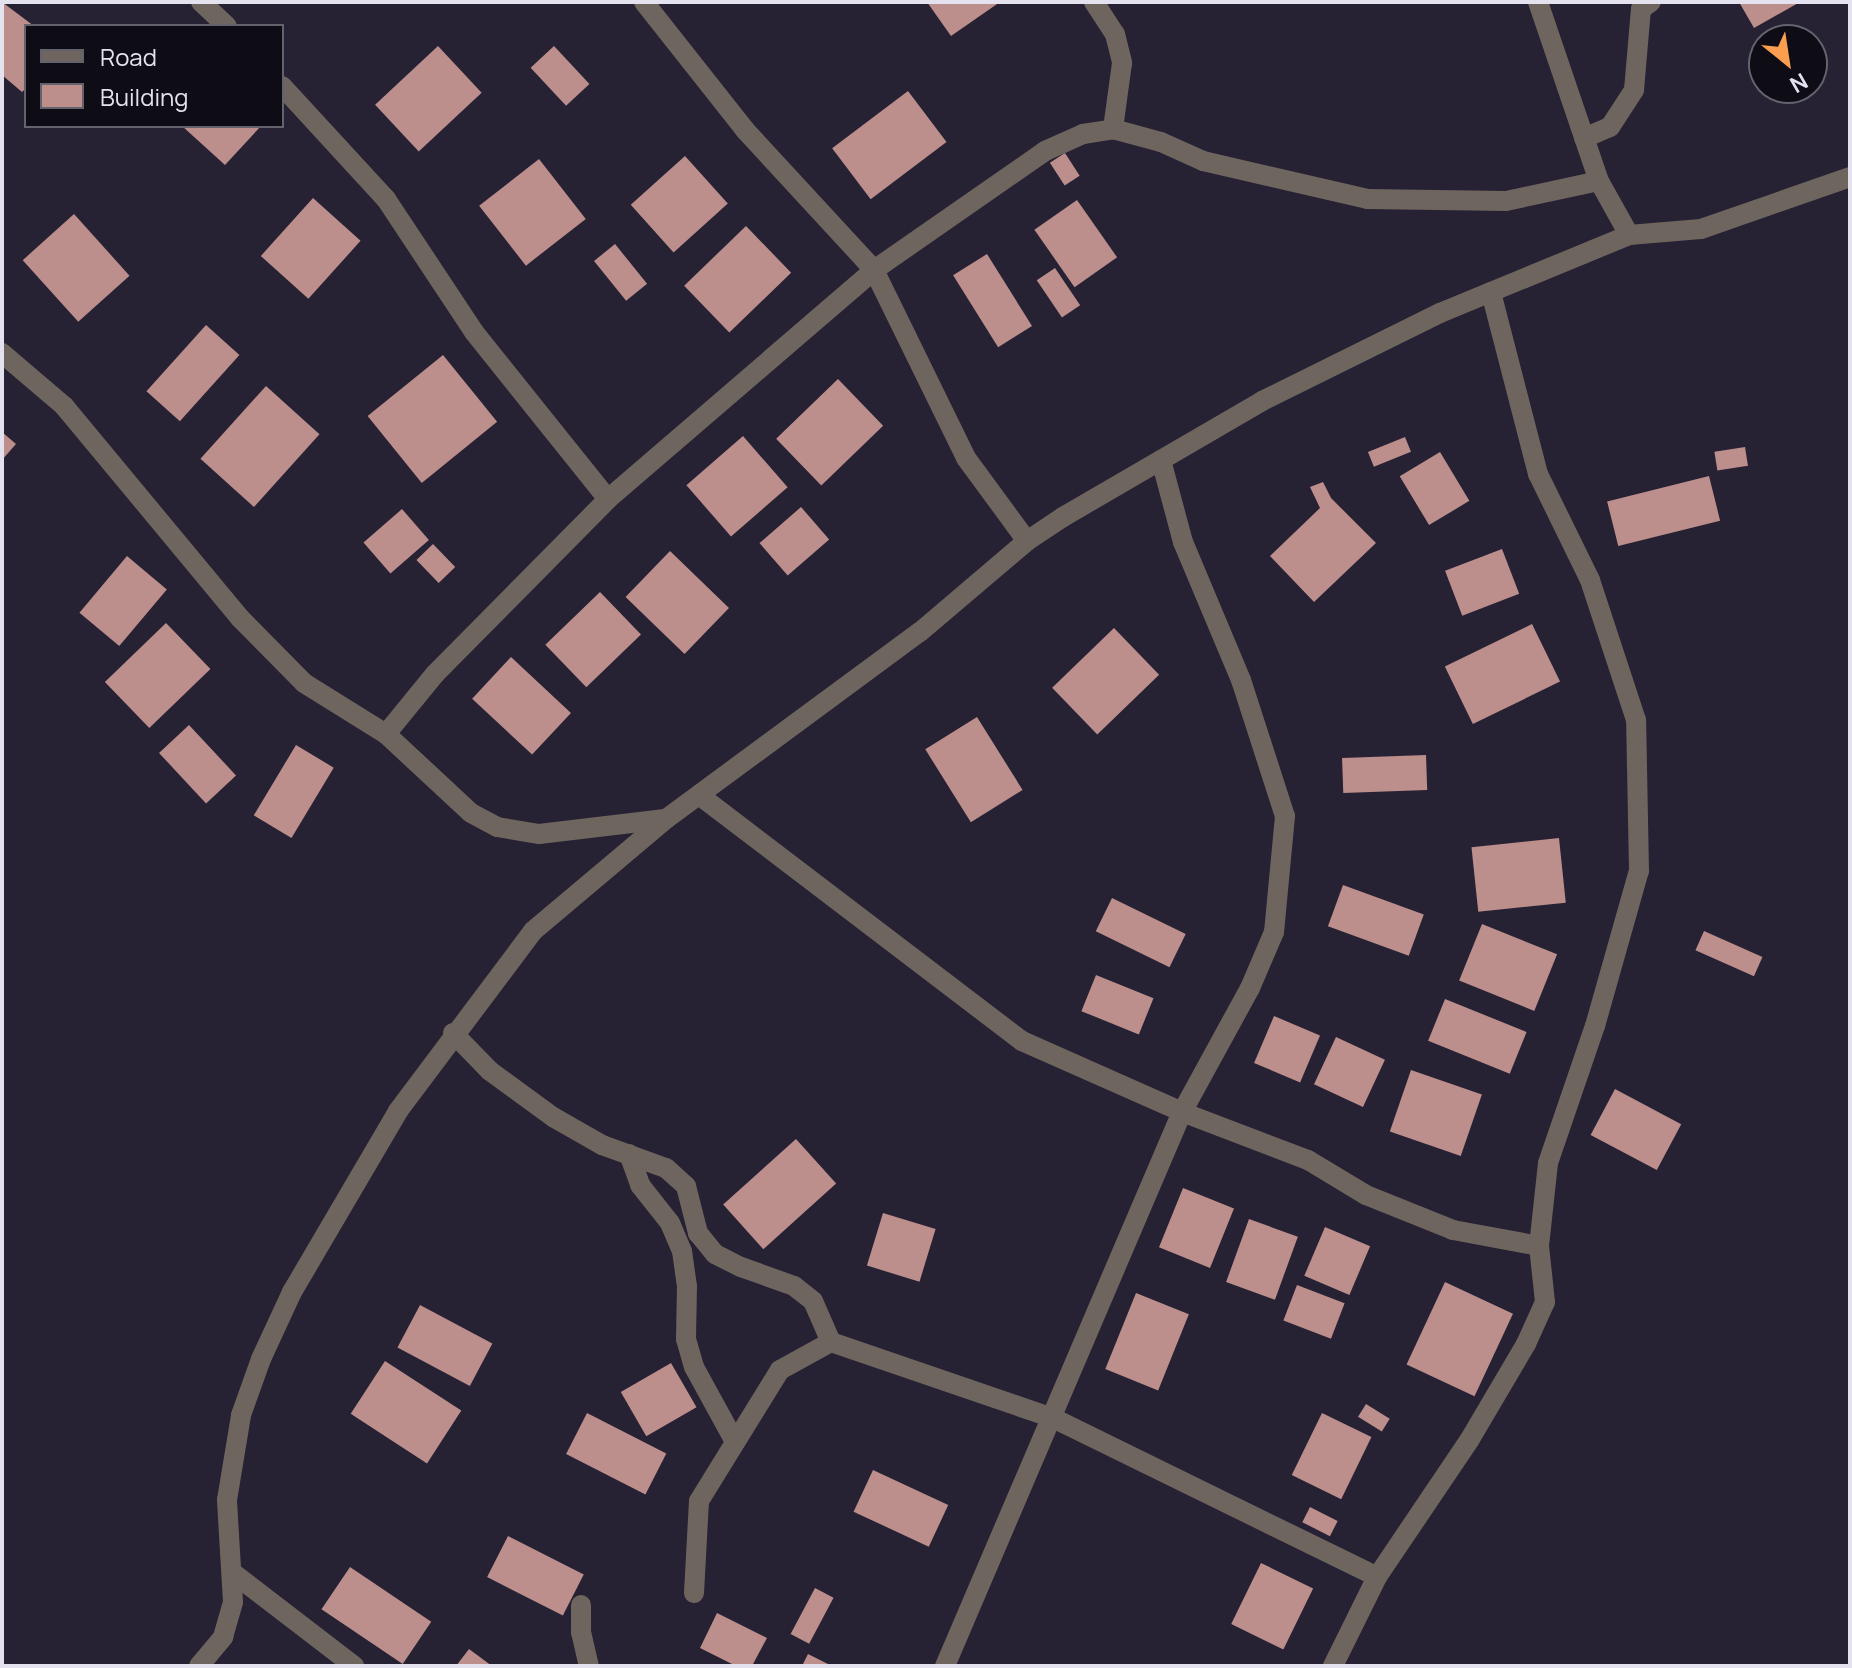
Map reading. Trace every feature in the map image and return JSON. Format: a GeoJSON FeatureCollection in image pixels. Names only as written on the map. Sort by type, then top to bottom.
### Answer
{"type":"FeatureCollection","features":[{"type":"Feature","properties":{"kind":"street"},"geometry":{"type":"LineString","coordinates":[[201,2],[225,24]]}},
{"type":"Feature","properties":{"kind":"street"},"geometry":{"type":"LineString","coordinates":[[644,2],[745,130],[874,270],[966,458],[1027,541]]}},
{"type":"Feature","properties":{"kind":"street"},"geometry":{"type":"LineString","coordinates":[[1094,2],[1115,34],[1122,63],[1113,129]]}},
{"type":"Feature","properties":{"kind":"street"},"geometry":{"type":"LineString","coordinates":[[1538,2],[1599,181],[1629,235]]}},
{"type":"Feature","properties":{"kind":"street"},"geometry":{"type":"LineString","coordinates":[[1584,138],[1610,127],[1634,90],[1641,9],[1651,2]]}},
{"type":"Feature","properties":{"kind":"street"},"geometry":{"type":"LineString","coordinates":[[284,88],[386,199],[474,332],[608,499]]}},
{"type":"Feature","properties":{"kind":"street"},"geometry":{"type":"LineString","coordinates":[[386,734],[435,674],[608,499],[874,270],[1045,151],[1083,134],[1113,129],[1161,142],[1203,161],[1367,199],[1506,201],[1599,181]]}},
{"type":"Feature","properties":{"kind":"street"},"geometry":{"type":"LineString","coordinates":[[199,1666],[223,1637],[233,1602],[227,1500],[232,1453],[261,1359],[330,1224],[398,1111],[453,1033],[533,931],[666,819],[920,632],[1027,541],[1262,401],[1440,313],[1629,235],[1701,229],[1850,177]]}},
{"type":"Feature","properties":{"kind":"street"},"geometry":{"type":"LineString","coordinates":[[1333,1666],[1377,1577],[1470,1439],[1526,1344],[1545,1302],[1539,1246],[1548,1163],[1595,1026],[1639,871],[1636,720],[1590,580],[1538,474],[1491,292]]}},
{"type":"Feature","properties":{"kind":"street"},"geometry":{"type":"LineString","coordinates":[[2,353],[64,406],[240,618],[304,683],[386,734],[471,813],[497,827],[539,834],[666,819]]}},
{"type":"Feature","properties":{"kind":"street"},"geometry":{"type":"LineString","coordinates":[[945,1666],[1182,1112],[1250,988],[1274,932],[1285,816],[1241,680],[1183,542],[1161,460]]}},
{"type":"Feature","properties":{"kind":"street"},"geometry":{"type":"LineString","coordinates":[[699,795],[1022,1041],[1182,1112],[1308,1160],[1366,1195],[1453,1230],[1539,1246]]}},
{"type":"Feature","properties":{"kind":"street"},"geometry":{"type":"LineString","coordinates":[[453,1033],[490,1071],[553,1117],[602,1145],[666,1168],[686,1186],[698,1233],[715,1254],[794,1286],[813,1301],[831,1342],[1053,1418],[1377,1577]]}},
{"type":"Feature","properties":{"kind":"street"},"geometry":{"type":"LineString","coordinates":[[629,1154],[640,1185],[670,1223],[682,1251],[687,1286],[686,1339],[694,1367],[734,1440]]}},
{"type":"Feature","properties":{"kind":"street"},"geometry":{"type":"LineString","coordinates":[[694,1593],[699,1501],[780,1370],[831,1342]]}},
{"type":"Feature","properties":{"kind":"street"},"geometry":{"type":"LineString","coordinates":[[233,1573],[354,1666]]}},
{"type":"Feature","properties":{"kind":"street"},"geometry":{"type":"LineString","coordinates":[[581,1605],[581,1632],[589,1666]]}},
{"type":"Feature","properties":{"kind":"building"},"geometry":{"type":"Polygon","coordinates":[[[2,2],[31,24],[24,24],[24,90],[22,92],[2,75],[2,2]]]}},
{"type":"Feature","properties":{"kind":"building"},"geometry":{"type":"Polygon","coordinates":[[[927,2],[1000,2],[951,36],[927,2]]]}},
{"type":"Feature","properties":{"kind":"building"},"geometry":{"type":"Polygon","coordinates":[[[1739,2],[1800,2],[1761,24],[1752,24],[1739,2]]]}},
{"type":"Feature","properties":{"kind":"building"},"geometry":{"type":"Polygon","coordinates":[[[438,46],[482,93],[419,151],[375,105],[438,46]]]}},
{"type":"Feature","properties":{"kind":"building"},"geometry":{"type":"Polygon","coordinates":[[[554,46],[589,84],[566,106],[531,68],[554,46]]]}},
{"type":"Feature","properties":{"kind":"building"},"geometry":{"type":"Polygon","coordinates":[[[908,91],[947,142],[871,199],[832,148],[908,91]]]}},
{"type":"Feature","properties":{"kind":"building"},"geometry":{"type":"Polygon","coordinates":[[[184,128],[259,128],[225,165],[184,128]]]}},
{"type":"Feature","properties":{"kind":"building"},"geometry":{"type":"Polygon","coordinates":[[[1065,153],[1080,176],[1065,185],[1050,163],[1065,153]]]}},
{"type":"Feature","properties":{"kind":"building"},"geometry":{"type":"Polygon","coordinates":[[[685,156],[728,204],[674,252],[631,205],[685,156]]]}},
{"type":"Feature","properties":{"kind":"building"},"geometry":{"type":"Polygon","coordinates":[[[539,159],[586,219],[526,266],[479,206],[539,159]]]}},
{"type":"Feature","properties":{"kind":"building"},"geometry":{"type":"Polygon","coordinates":[[[313,198],[361,241],[308,299],[261,256],[313,198]]]}},
{"type":"Feature","properties":{"kind":"building"},"geometry":{"type":"Polygon","coordinates":[[[1077,200],[1117,257],[1075,287],[1034,230],[1077,200]]]}},
{"type":"Feature","properties":{"kind":"building"},"geometry":{"type":"Polygon","coordinates":[[[74,214],[130,276],[78,322],[23,260],[74,214]]]}},
{"type":"Feature","properties":{"kind":"building"},"geometry":{"type":"Polygon","coordinates":[[[746,226],[791,273],[729,332],[684,286],[746,226]]]}},
{"type":"Feature","properties":{"kind":"building"},"geometry":{"type":"Polygon","coordinates":[[[615,244],[647,284],[626,301],[594,261],[615,244]]]}},
{"type":"Feature","properties":{"kind":"building"},"geometry":{"type":"Polygon","coordinates":[[[987,254],[1032,326],[998,347],[953,275],[987,254]]]}},
{"type":"Feature","properties":{"kind":"building"},"geometry":{"type":"Polygon","coordinates":[[[1055,268],[1080,305],[1062,318],[1037,280],[1055,268]]]}},
{"type":"Feature","properties":{"kind":"building"},"geometry":{"type":"Polygon","coordinates":[[[206,325],[239,355],[180,421],[146,391],[206,325]]]}},
{"type":"Feature","properties":{"kind":"building"},"geometry":{"type":"Polygon","coordinates":[[[443,355],[497,422],[422,483],[368,416],[443,355]]]}},
{"type":"Feature","properties":{"kind":"building"},"geometry":{"type":"Polygon","coordinates":[[[838,379],[883,426],[821,485],[776,439],[838,379]]]}},
{"type":"Feature","properties":{"kind":"building"},"geometry":{"type":"Polygon","coordinates":[[[266,386],[320,434],[254,507],[200,459],[266,386]]]}},
{"type":"Feature","properties":{"kind":"building"},"geometry":{"type":"Polygon","coordinates":[[[2,432],[16,444],[2,460],[2,432]]]}},
{"type":"Feature","properties":{"kind":"building"},"geometry":{"type":"Polygon","coordinates":[[[743,436],[788,487],[731,537],[686,485],[743,436]]]}},
{"type":"Feature","properties":{"kind":"building"},"geometry":{"type":"Polygon","coordinates":[[[1405,437],[1411,452],[1374,467],[1368,452],[1405,437]]]}},
{"type":"Feature","properties":{"kind":"building"},"geometry":{"type":"Polygon","coordinates":[[[1745,447],[1748,466],[1717,471],[1714,452],[1745,447]]]}},
{"type":"Feature","properties":{"kind":"building"},"geometry":{"type":"Polygon","coordinates":[[[1440,452],[1469,501],[1429,525],[1400,476],[1440,452]]]}},
{"type":"Feature","properties":{"kind":"building"},"geometry":{"type":"Polygon","coordinates":[[[1709,476],[1720,521],[1618,546],[1607,501],[1709,476]]]}},
{"type":"Feature","properties":{"kind":"building"},"geometry":{"type":"Polygon","coordinates":[[[1323,482],[1331,498],[1376,543],[1314,602],[1270,556],[1320,508],[1310,487],[1323,482]]]}},
{"type":"Feature","properties":{"kind":"building"},"geometry":{"type":"Polygon","coordinates":[[[801,507],[829,539],[788,576],[759,543],[801,507]]]}},
{"type":"Feature","properties":{"kind":"building"},"geometry":{"type":"Polygon","coordinates":[[[402,509],[429,540],[390,573],[364,542],[402,509]]]}},
{"type":"Feature","properties":{"kind":"building"},"geometry":{"type":"Polygon","coordinates":[[[433,544],[455,567],[439,583],[416,560],[433,544]]]}},
{"type":"Feature","properties":{"kind":"building"},"geometry":{"type":"Polygon","coordinates":[[[1502,549],[1519,594],[1462,616],[1445,571],[1502,549]]]}},
{"type":"Feature","properties":{"kind":"building"},"geometry":{"type":"Polygon","coordinates":[[[670,551],[729,608],[685,654],[626,597],[670,551]]]}},
{"type":"Feature","properties":{"kind":"building"},"geometry":{"type":"Polygon","coordinates":[[[127,556],[167,589],[119,646],[79,613],[127,556]]]}},
{"type":"Feature","properties":{"kind":"building"},"geometry":{"type":"Polygon","coordinates":[[[600,592],[641,634],[586,687],[545,645],[600,592]]]}},
{"type":"Feature","properties":{"kind":"building"},"geometry":{"type":"Polygon","coordinates":[[[166,623],[210,669],[149,728],[105,682],[166,623]]]}},
{"type":"Feature","properties":{"kind":"building"},"geometry":{"type":"Polygon","coordinates":[[[1532,624],[1560,682],[1473,724],[1445,667],[1532,624]]]}},
{"type":"Feature","properties":{"kind":"building"},"geometry":{"type":"Polygon","coordinates":[[[1114,628],[1159,675],[1097,734],[1052,688],[1114,628]]]}},
{"type":"Feature","properties":{"kind":"building"},"geometry":{"type":"Polygon","coordinates":[[[511,657],[571,713],[532,755],[472,699],[511,657]]]}},
{"type":"Feature","properties":{"kind":"building"},"geometry":{"type":"Polygon","coordinates":[[[977,717],[1023,790],[971,822],[925,749],[977,717]]]}},
{"type":"Feature","properties":{"kind":"building"},"geometry":{"type":"Polygon","coordinates":[[[189,725],[236,775],[206,803],[159,753],[189,725]]]}},
{"type":"Feature","properties":{"kind":"building"},"geometry":{"type":"Polygon","coordinates":[[[296,745],[334,768],[291,838],[254,815],[296,745]]]}},
{"type":"Feature","properties":{"kind":"building"},"geometry":{"type":"Polygon","coordinates":[[[1426,755],[1427,790],[1343,793],[1342,758],[1426,755]]]}},
{"type":"Feature","properties":{"kind":"building"},"geometry":{"type":"Polygon","coordinates":[[[1559,838],[1566,903],[1478,912],[1471,847],[1559,838]]]}},
{"type":"Feature","properties":{"kind":"building"},"geometry":{"type":"Polygon","coordinates":[[[1343,885],[1424,914],[1409,956],[1328,926],[1343,885]]]}},
{"type":"Feature","properties":{"kind":"building"},"geometry":{"type":"Polygon","coordinates":[[[1112,898],[1186,934],[1169,967],[1096,931],[1112,898]]]}},
{"type":"Feature","properties":{"kind":"building"},"geometry":{"type":"Polygon","coordinates":[[[1482,924],[1557,954],[1534,1011],[1459,981],[1482,924]]]}},
{"type":"Feature","properties":{"kind":"building"},"geometry":{"type":"Polygon","coordinates":[[[1704,931],[1762,957],[1754,976],[1695,950],[1704,931]]]}},
{"type":"Feature","properties":{"kind":"building"},"geometry":{"type":"Polygon","coordinates":[[[1096,975],[1153,998],[1139,1034],[1081,1011],[1096,975]]]}},
{"type":"Feature","properties":{"kind":"building"},"geometry":{"type":"Polygon","coordinates":[[[1445,999],[1527,1032],[1510,1074],[1428,1041],[1445,999]]]}},
{"type":"Feature","properties":{"kind":"building"},"geometry":{"type":"Polygon","coordinates":[[[1274,1016],[1320,1036],[1300,1082],[1254,1063],[1274,1016]]]}},
{"type":"Feature","properties":{"kind":"building"},"geometry":{"type":"Polygon","coordinates":[[[1336,1037],[1385,1060],[1363,1107],[1314,1084],[1336,1037]]]}},
{"type":"Feature","properties":{"kind":"building"},"geometry":{"type":"Polygon","coordinates":[[[1411,1070],[1482,1094],[1461,1156],[1390,1131],[1411,1070]]]}},
{"type":"Feature","properties":{"kind":"building"},"geometry":{"type":"Polygon","coordinates":[[[1615,1089],[1681,1124],[1657,1170],[1591,1135],[1615,1089]]]}},
{"type":"Feature","properties":{"kind":"building"},"geometry":{"type":"Polygon","coordinates":[[[796,1139],[836,1184],[763,1249],[723,1205],[796,1139]]]}},
{"type":"Feature","properties":{"kind":"building"},"geometry":{"type":"Polygon","coordinates":[[[1183,1188],[1234,1209],[1210,1268],[1159,1247],[1183,1188]]]}},
{"type":"Feature","properties":{"kind":"building"},"geometry":{"type":"Polygon","coordinates":[[[883,1213],[936,1229],[920,1282],[867,1266],[883,1213]]]}},
{"type":"Feature","properties":{"kind":"building"},"geometry":{"type":"Polygon","coordinates":[[[1249,1219],[1298,1237],[1275,1300],[1226,1282],[1249,1219]]]}},
{"type":"Feature","properties":{"kind":"building"},"geometry":{"type":"Polygon","coordinates":[[[1325,1227],[1370,1246],[1349,1295],[1304,1276],[1325,1227]]]}},
{"type":"Feature","properties":{"kind":"building"},"geometry":{"type":"Polygon","coordinates":[[[1445,1282],[1513,1314],[1475,1396],[1407,1364],[1445,1282]]]}},
{"type":"Feature","properties":{"kind":"building"},"geometry":{"type":"Polygon","coordinates":[[[1297,1285],[1345,1303],[1331,1339],[1283,1320],[1297,1285]]]}},
{"type":"Feature","properties":{"kind":"building"},"geometry":{"type":"Polygon","coordinates":[[[1136,1293],[1189,1314],[1158,1390],[1105,1369],[1136,1293]]]}},
{"type":"Feature","properties":{"kind":"building"},"geometry":{"type":"Polygon","coordinates":[[[420,1305],[492,1343],[470,1386],[397,1347],[420,1305]]]}},
{"type":"Feature","properties":{"kind":"building"},"geometry":{"type":"Polygon","coordinates":[[[385,1361],[461,1411],[427,1463],[351,1414],[385,1361]]]}},
{"type":"Feature","properties":{"kind":"building"},"geometry":{"type":"Polygon","coordinates":[[[671,1363],[696,1407],[646,1436],[621,1392],[671,1363]]]}},
{"type":"Feature","properties":{"kind":"building"},"geometry":{"type":"Polygon","coordinates":[[[1366,1404],[1390,1419],[1382,1432],[1358,1417],[1366,1404]]]}},
{"type":"Feature","properties":{"kind":"building"},"geometry":{"type":"Polygon","coordinates":[[[587,1413],[666,1453],[645,1494],[566,1454],[587,1413]]]}},
{"type":"Feature","properties":{"kind":"building"},"geometry":{"type":"Polygon","coordinates":[[[1322,1413],[1371,1437],[1341,1499],[1292,1475],[1322,1413]]]}},
{"type":"Feature","properties":{"kind":"building"},"geometry":{"type":"Polygon","coordinates":[[[873,1470],[948,1505],[929,1547],[854,1512],[873,1470]]]}},
{"type":"Feature","properties":{"kind":"building"},"geometry":{"type":"Polygon","coordinates":[[[1310,1507],[1338,1521],[1330,1536],[1302,1522],[1310,1507]]]}},
{"type":"Feature","properties":{"kind":"building"},"geometry":{"type":"Polygon","coordinates":[[[508,1536],[584,1575],[563,1616],[487,1577],[508,1536]]]}},
{"type":"Feature","properties":{"kind":"building"},"geometry":{"type":"Polygon","coordinates":[[[1261,1563],[1313,1588],[1283,1650],[1231,1624],[1261,1563]]]}},
{"type":"Feature","properties":{"kind":"building"},"geometry":{"type":"Polygon","coordinates":[[[350,1567],[431,1622],[403,1664],[321,1609],[350,1567]]]}},
{"type":"Feature","properties":{"kind":"building"},"geometry":{"type":"Polygon","coordinates":[[[815,1588],[834,1598],[809,1644],[791,1634],[815,1588]]]}},
{"type":"Feature","properties":{"kind":"building"},"geometry":{"type":"Polygon","coordinates":[[[717,1613],[767,1638],[752,1666],[736,1666],[700,1648],[717,1613]]]}},
{"type":"Feature","properties":{"kind":"building"},"geometry":{"type":"Polygon","coordinates":[[[469,1649],[492,1666],[456,1666],[469,1649]]]}},
{"type":"Feature","properties":{"kind":"building"},"geometry":{"type":"Polygon","coordinates":[[[808,1654],[832,1666],[802,1666],[808,1654]]]}}]}
